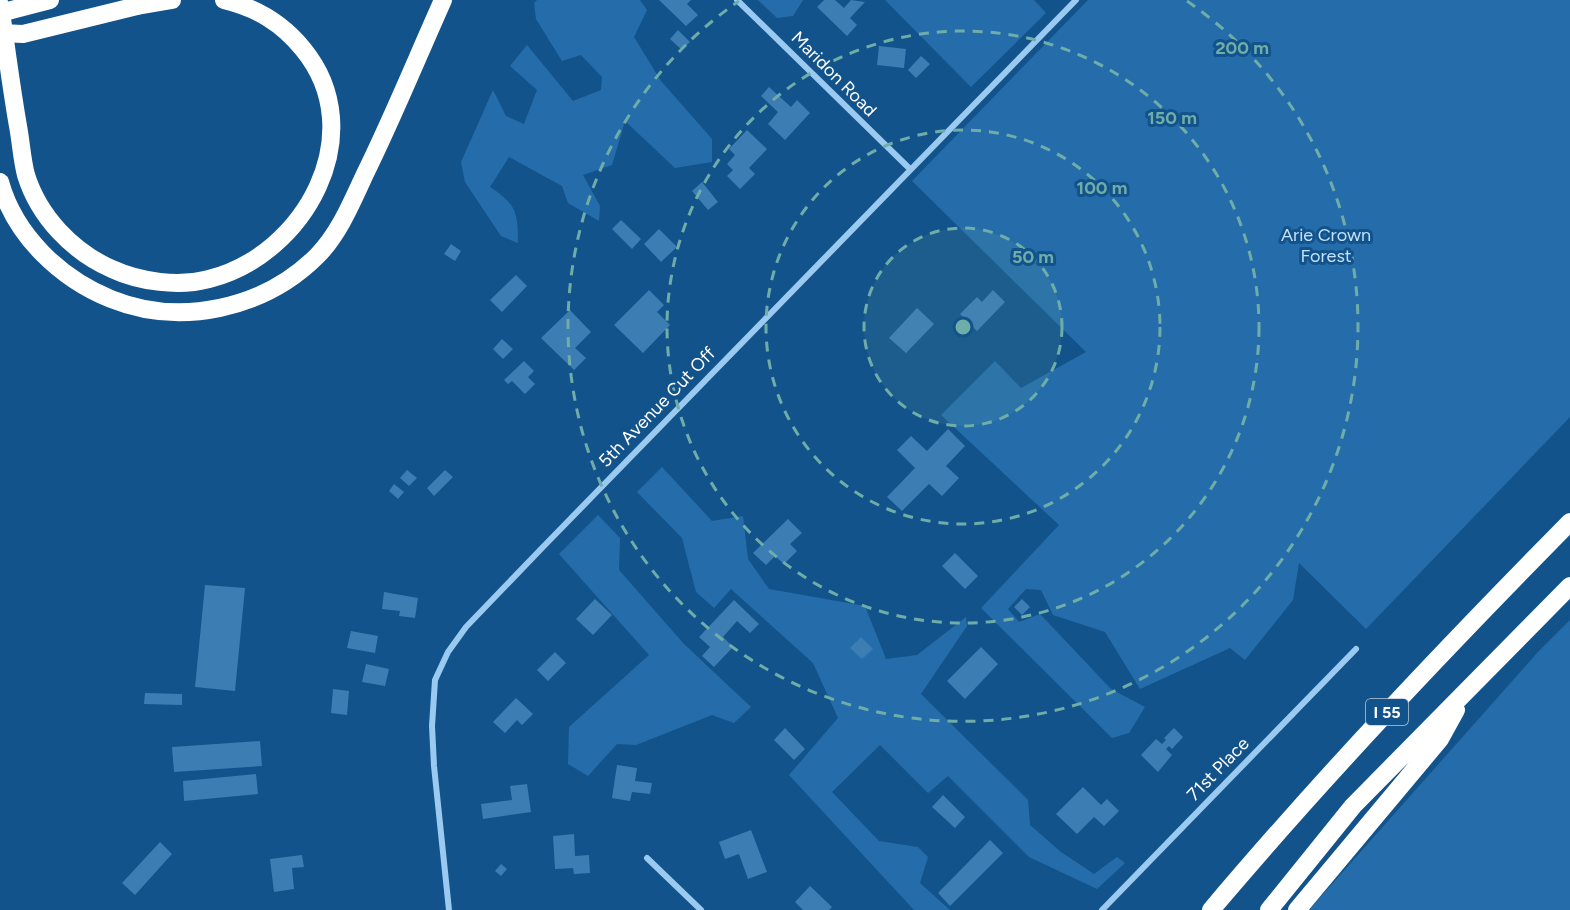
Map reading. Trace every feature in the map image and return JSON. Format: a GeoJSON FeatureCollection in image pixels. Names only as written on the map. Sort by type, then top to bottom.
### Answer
{"type":"FeatureCollection","features":[{"type":"Feature","properties":{"kind":"highway"},"geometry":{"type":"LineString","coordinates":[[0,13],[50,0]]}},
{"type":"Feature","properties":{"kind":"highway"},"geometry":{"type":"LineString","coordinates":[[0,33],[23,34],[137,6],[172,0]]}},
{"type":"Feature","properties":{"kind":"highway"},"geometry":{"type":"LineString","coordinates":[[0,5],[26,176],[52,224],[73,246],[98,263],[124,275],[156,281],[187,282],[209,280],[244,266],[269,250],[295,225],[313,200],[322,182],[331,140],[330,111],[324,86],[311,59],[292,36],[273,20],[256,10],[224,0]]}},
{"type":"Feature","properties":{"kind":"highway"},"geometry":{"type":"LineString","coordinates":[[0,182],[20,224],[38,250],[64,275],[95,293],[125,305],[160,313],[229,307],[260,296],[291,277],[317,256],[343,220],[382,139],[443,0]]}},
{"type":"Feature","properties":{"kind":"highway","name":"I 55"},"geometry":{"type":"LineString","coordinates":[[1211,910],[1343,759],[1570,522]]}},
{"type":"Feature","properties":{"kind":"highway","name":"I 55"},"geometry":{"type":"LineString","coordinates":[[1269,910],[1353,806],[1570,586]]}},
{"type":"Feature","properties":{"kind":"highway"},"geometry":{"type":"LineString","coordinates":[[1297,910],[1440,739],[1468,689]]}},
{"type":"Feature","properties":{"kind":"street","name":"Maridon Road"},"geometry":{"type":"LineString","coordinates":[[737,0],[910,169]]}},
{"type":"Feature","properties":{"kind":"street","name":"5th Avenue Cut Off"},"geometry":{"type":"LineString","coordinates":[[449,910],[432,726],[435,680],[448,652],[466,627],[542,548],[1076,0]]}},
{"type":"Feature","properties":{"kind":"street","name":"71st Place"},"geometry":{"type":"LineString","coordinates":[[1102,910],[1356,649]]}},
{"type":"Feature","properties":{"kind":"street"},"geometry":{"type":"LineString","coordinates":[[647,858],[701,910]]}},
{"type":"Feature","properties":{"kind":"green space"},"geometry":{"type":"Polygon","coordinates":[[[537,0],[640,0],[647,10],[634,37],[661,81],[712,139],[712,162],[675,168],[625,121],[612,165],[583,175],[600,206],[599,221],[568,203],[562,186],[509,157],[490,187],[514,210],[518,243],[501,236],[465,182],[461,162],[493,90],[506,116],[524,124],[537,90],[510,66],[527,45],[573,101],[601,90],[602,77],[581,55],[562,61],[536,19],[534,3],[537,0]]]}},
{"type":"Feature","properties":{"kind":"green space"},"geometry":{"type":"Polygon","coordinates":[[[758,0],[803,0],[793,16],[777,18],[758,0]]]}},
{"type":"Feature","properties":{"kind":"green space"},"geometry":{"type":"Polygon","coordinates":[[[885,0],[1034,0],[1046,13],[971,87],[885,0]]]}},
{"type":"Feature","properties":{"kind":"green space","name":"Arie Crown Forest"},"geometry":{"type":"Polygon","coordinates":[[[1088,0],[1570,0],[1570,417],[1366,629],[1299,563],[1293,600],[1245,660],[1230,648],[1140,689],[1105,632],[1053,615],[1041,590],[1026,589],[1008,609],[1019,622],[1040,614],[1111,689],[1145,707],[1129,733],[1112,738],[981,608],[1059,525],[941,415],[995,361],[1021,388],[1086,352],[912,181],[1088,0]]]}},
{"type":"Feature","properties":{"kind":"green space"},"geometry":{"type":"Polygon","coordinates":[[[662,467],[712,521],[743,516],[748,559],[769,589],[865,606],[886,659],[917,655],[966,617],[967,626],[921,694],[1028,800],[1030,825],[1061,852],[1094,874],[1117,857],[1125,863],[1097,889],[1029,857],[948,776],[928,793],[880,745],[832,792],[879,841],[918,847],[928,857],[920,883],[950,910],[914,910],[789,775],[838,718],[813,663],[731,589],[714,608],[696,592],[682,538],[637,492],[662,467]]]}},
{"type":"Feature","properties":{"kind":"green space"},"geometry":{"type":"Polygon","coordinates":[[[598,515],[620,538],[619,570],[684,644],[751,707],[734,723],[712,715],[636,745],[617,744],[588,776],[568,764],[569,727],[649,655],[559,554],[598,515]]]}},
{"type":"Feature","properties":{"kind":"green space"},"geometry":{"type":"Polygon","coordinates":[[[1570,620],[1570,910],[1309,910],[1538,652],[1570,620]]]}},
{"type":"Feature","properties":{"kind":"building"},"geometry":{"type":"Polygon","coordinates":[[[659,0],[691,0],[687,4],[698,15],[686,26],[659,0]]]}},
{"type":"Feature","properties":{"kind":"building"},"geometry":{"type":"Polygon","coordinates":[[[824,0],[835,0],[844,8],[851,0],[865,2],[850,18],[857,25],[847,36],[817,7],[824,0]]]}},
{"type":"Feature","properties":{"kind":"building"},"geometry":{"type":"Polygon","coordinates":[[[678,30],[690,42],[682,50],[670,39],[678,30]]]}},
{"type":"Feature","properties":{"kind":"building"},"geometry":{"type":"Polygon","coordinates":[[[879,46],[906,49],[904,68],[877,65],[879,46]]]}},
{"type":"Feature","properties":{"kind":"building"},"geometry":{"type":"Polygon","coordinates":[[[921,56],[930,64],[916,78],[908,70],[921,56]]]}},
{"type":"Feature","properties":{"kind":"building"},"geometry":{"type":"Polygon","coordinates":[[[769,87],[791,107],[797,100],[810,113],[785,140],[768,124],[778,112],[761,96],[769,87]]]}},
{"type":"Feature","properties":{"kind":"building"},"geometry":{"type":"Polygon","coordinates":[[[747,130],[767,149],[749,168],[755,174],[740,189],[727,176],[733,170],[727,164],[735,155],[729,149],[747,130]]]}},
{"type":"Feature","properties":{"kind":"building"},"geometry":{"type":"Polygon","coordinates":[[[702,182],[718,202],[708,210],[692,191],[702,182]]]}},
{"type":"Feature","properties":{"kind":"building"},"geometry":{"type":"Polygon","coordinates":[[[621,220],[641,239],[632,249],[612,229],[621,220]]]}},
{"type":"Feature","properties":{"kind":"building"},"geometry":{"type":"Polygon","coordinates":[[[659,229],[677,247],[661,262],[644,244],[659,229]]]}},
{"type":"Feature","properties":{"kind":"building"},"geometry":{"type":"Polygon","coordinates":[[[451,244],[461,251],[455,261],[444,254],[451,244]]]}},
{"type":"Feature","properties":{"kind":"building"},"geometry":{"type":"Polygon","coordinates":[[[516,275],[527,286],[502,312],[490,300],[516,275]]]}},
{"type":"Feature","properties":{"kind":"building"},"geometry":{"type":"Polygon","coordinates":[[[649,290],[664,305],[657,312],[670,325],[643,353],[614,325],[649,290]]]}},
{"type":"Feature","properties":{"kind":"building"},"geometry":{"type":"Polygon","coordinates":[[[993,290],[1005,302],[977,331],[960,314],[977,297],[982,302],[993,290]]]}},
{"type":"Feature","properties":{"kind":"building"},"geometry":{"type":"Polygon","coordinates":[[[917,308],[934,324],[906,353],[889,338],[917,308]]]}},
{"type":"Feature","properties":{"kind":"building"},"geometry":{"type":"Polygon","coordinates":[[[570,310],[591,332],[575,348],[586,358],[574,370],[541,338],[570,310]]]}},
{"type":"Feature","properties":{"kind":"building"},"geometry":{"type":"Polygon","coordinates":[[[502,339],[513,349],[503,359],[493,349],[502,339]]]}},
{"type":"Feature","properties":{"kind":"building"},"geometry":{"type":"Polygon","coordinates":[[[524,361],[534,371],[528,377],[535,384],[525,394],[512,381],[508,384],[504,380],[524,361]]]}},
{"type":"Feature","properties":{"kind":"building"},"geometry":{"type":"Polygon","coordinates":[[[948,429],[965,446],[946,466],[959,478],[942,496],[929,484],[902,511],[887,497],[915,468],[897,450],[911,436],[927,451],[948,429]]]}},
{"type":"Feature","properties":{"kind":"building"},"geometry":{"type":"Polygon","coordinates":[[[407,470],[417,478],[409,486],[400,478],[407,470]]]}},
{"type":"Feature","properties":{"kind":"building"},"geometry":{"type":"Polygon","coordinates":[[[445,470],[453,477],[434,496],[427,488],[445,470]]]}},
{"type":"Feature","properties":{"kind":"building"},"geometry":{"type":"Polygon","coordinates":[[[394,484],[404,492],[398,499],[389,491],[394,484]]]}},
{"type":"Feature","properties":{"kind":"building"},"geometry":{"type":"Polygon","coordinates":[[[788,519],[802,533],[790,544],[797,551],[784,564],[775,556],[766,565],[753,553],[788,519]]]}},
{"type":"Feature","properties":{"kind":"building"},"geometry":{"type":"Polygon","coordinates":[[[955,553],[978,576],[965,589],[942,566],[955,553]]]}},
{"type":"Feature","properties":{"kind":"building"},"geometry":{"type":"Polygon","coordinates":[[[205,585],[245,588],[235,691],[195,687],[205,585]]]}},
{"type":"Feature","properties":{"kind":"building"},"geometry":{"type":"Polygon","coordinates":[[[384,592],[418,598],[415,618],[399,616],[400,611],[382,609],[384,592]]]}},
{"type":"Feature","properties":{"kind":"building"},"geometry":{"type":"Polygon","coordinates":[[[595,599],[612,615],[593,635],[576,619],[595,599]]]}},
{"type":"Feature","properties":{"kind":"building"},"geometry":{"type":"Polygon","coordinates":[[[1022,599],[1030,607],[1022,615],[1014,607],[1022,599]]]}},
{"type":"Feature","properties":{"kind":"building"},"geometry":{"type":"Polygon","coordinates":[[[734,600],[759,624],[750,633],[737,621],[723,637],[733,647],[714,667],[702,656],[710,647],[699,637],[734,600]]]}},
{"type":"Feature","properties":{"kind":"building"},"geometry":{"type":"Polygon","coordinates":[[[351,631],[378,636],[375,653],[347,648],[351,631]]]}},
{"type":"Feature","properties":{"kind":"building"},"geometry":{"type":"Polygon","coordinates":[[[861,637],[873,649],[862,659],[850,648],[861,637]]]}},
{"type":"Feature","properties":{"kind":"building"},"geometry":{"type":"Polygon","coordinates":[[[981,647],[998,664],[965,699],[947,681],[981,647]]]}},
{"type":"Feature","properties":{"kind":"building"},"geometry":{"type":"Polygon","coordinates":[[[555,652],[566,663],[548,681],[537,670],[555,652]]]}},
{"type":"Feature","properties":{"kind":"building"},"geometry":{"type":"Polygon","coordinates":[[[366,664],[389,669],[385,686],[362,682],[366,664]]]}},
{"type":"Feature","properties":{"kind":"building"},"geometry":{"type":"Polygon","coordinates":[[[333,689],[349,691],[347,715],[331,713],[333,689]]]}},
{"type":"Feature","properties":{"kind":"building"},"geometry":{"type":"Polygon","coordinates":[[[145,693],[182,694],[182,705],[144,704],[145,693]]]}},
{"type":"Feature","properties":{"kind":"building"},"geometry":{"type":"Polygon","coordinates":[[[516,698],[533,714],[522,725],[517,720],[505,733],[493,722],[516,698]]]}},
{"type":"Feature","properties":{"kind":"building"},"geometry":{"type":"Polygon","coordinates":[[[785,728],[805,749],[794,760],[774,740],[785,728]]]}},
{"type":"Feature","properties":{"kind":"building"},"geometry":{"type":"Polygon","coordinates":[[[1174,728],[1183,737],[1172,749],[1169,746],[1166,749],[1172,755],[1158,772],[1141,755],[1156,739],[1162,744],[1166,740],[1164,738],[1174,728]]]}},
{"type":"Feature","properties":{"kind":"building"},"geometry":{"type":"Polygon","coordinates":[[[260,741],[262,766],[174,772],[172,747],[260,741]]]}},
{"type":"Feature","properties":{"kind":"building"},"geometry":{"type":"Polygon","coordinates":[[[617,765],[637,768],[635,781],[652,783],[650,794],[632,792],[630,801],[612,798],[617,765]]]}},
{"type":"Feature","properties":{"kind":"building"},"geometry":{"type":"Polygon","coordinates":[[[256,774],[258,794],[184,801],[183,781],[256,774]]]}},
{"type":"Feature","properties":{"kind":"building"},"geometry":{"type":"Polygon","coordinates":[[[527,784],[531,812],[483,819],[481,804],[512,800],[510,786],[527,784]]]}},
{"type":"Feature","properties":{"kind":"building"},"geometry":{"type":"Polygon","coordinates":[[[1083,787],[1101,805],[1107,799],[1119,811],[1104,826],[1094,817],[1077,834],[1056,814],[1083,787]]]}},
{"type":"Feature","properties":{"kind":"building"},"geometry":{"type":"Polygon","coordinates":[[[943,795],[965,817],[955,828],[932,807],[943,795]]]}},
{"type":"Feature","properties":{"kind":"building"},"geometry":{"type":"Polygon","coordinates":[[[751,830],[767,872],[748,879],[739,854],[725,859],[719,842],[751,830]]]}},
{"type":"Feature","properties":{"kind":"building"},"geometry":{"type":"Polygon","coordinates":[[[574,834],[575,856],[589,855],[590,873],[574,874],[573,868],[555,869],[553,836],[574,834]]]}},
{"type":"Feature","properties":{"kind":"building"},"geometry":{"type":"Polygon","coordinates":[[[990,840],[1003,853],[950,906],[938,893],[990,840]]]}},
{"type":"Feature","properties":{"kind":"building"},"geometry":{"type":"Polygon","coordinates":[[[160,842],[172,854],[135,895],[122,883],[160,842]]]}},
{"type":"Feature","properties":{"kind":"building"},"geometry":{"type":"Polygon","coordinates":[[[302,855],[304,867],[292,868],[294,889],[274,892],[270,859],[302,855]]]}},
{"type":"Feature","properties":{"kind":"building"},"geometry":{"type":"Polygon","coordinates":[[[501,864],[507,869],[501,876],[495,871],[501,864]]]}},
{"type":"Feature","properties":{"kind":"building"},"geometry":{"type":"Polygon","coordinates":[[[810,886],[832,907],[829,910],[803,910],[795,902],[810,886]]]}}]}
